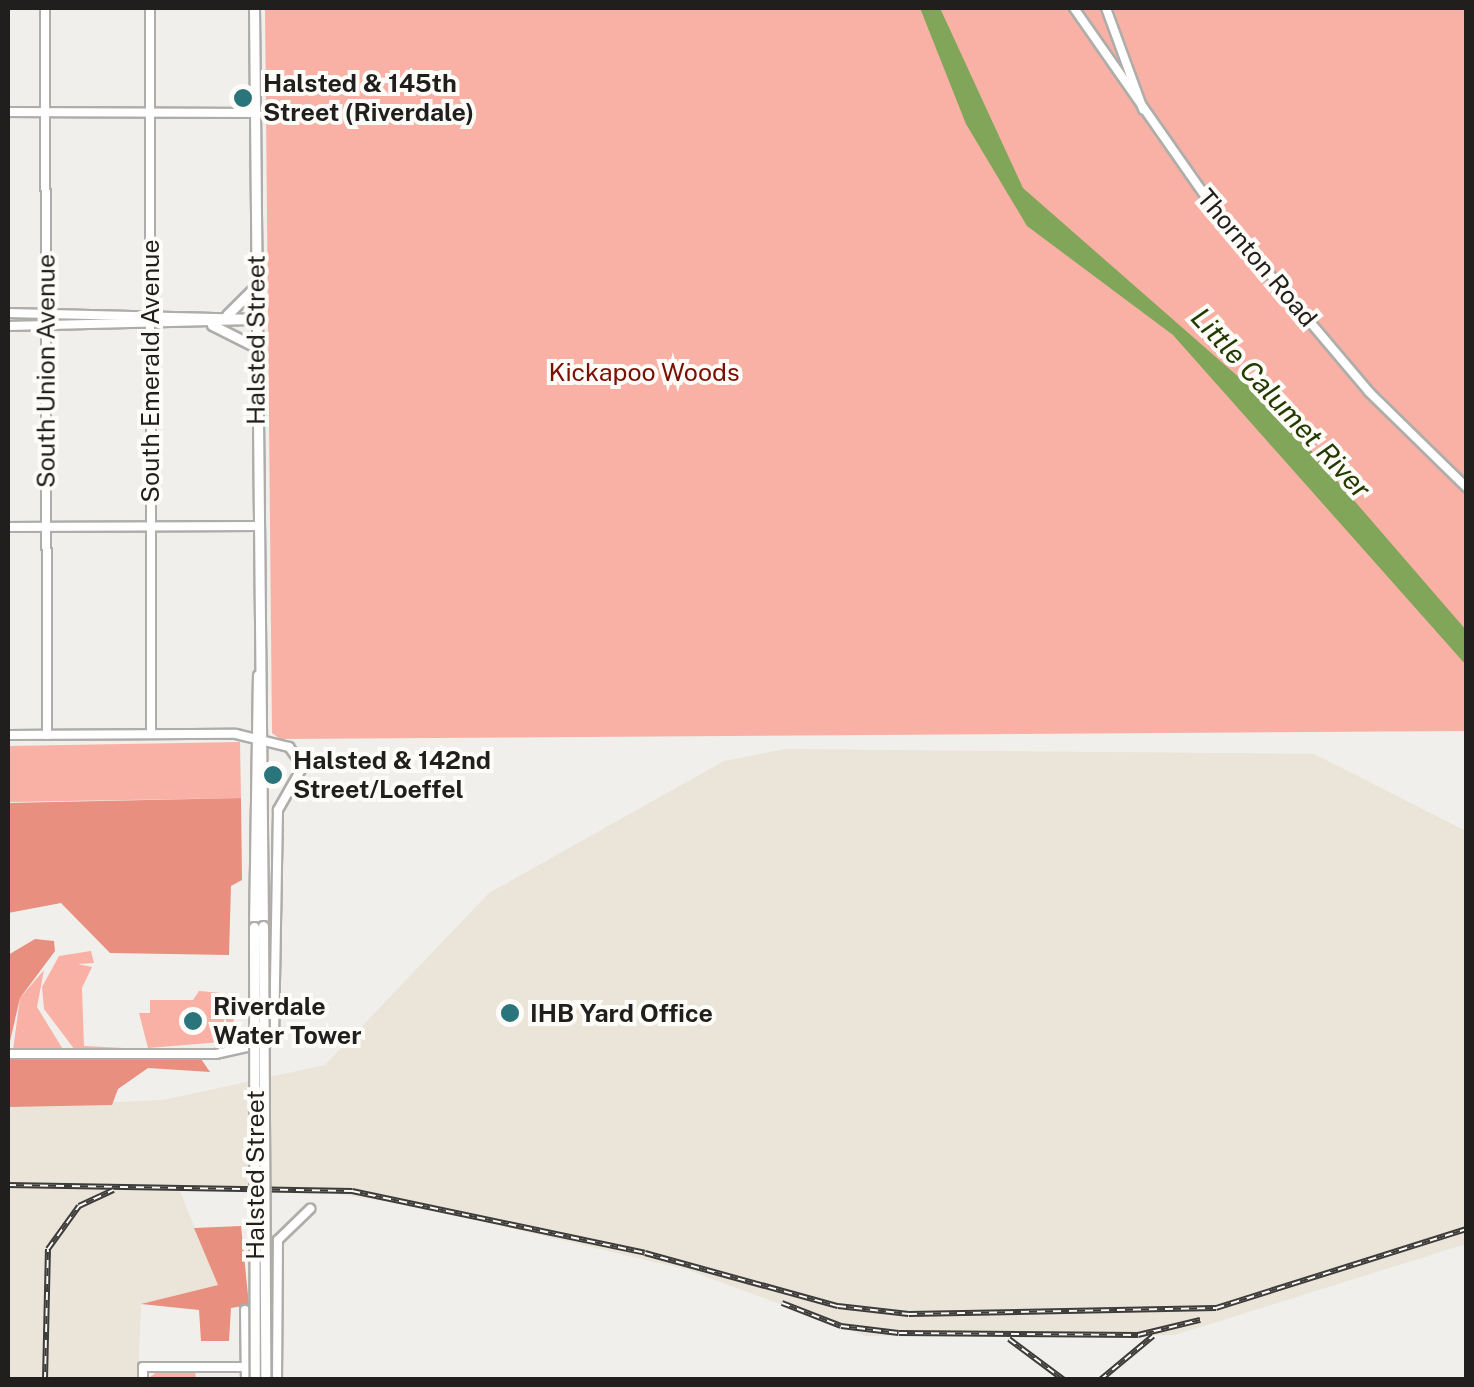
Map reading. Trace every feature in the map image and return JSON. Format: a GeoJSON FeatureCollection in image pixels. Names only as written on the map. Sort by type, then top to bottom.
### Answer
{"type":"FeatureCollection","features":[{"type":"Feature","properties":{"kind":"main road","name":"Halsted Street"},"geometry":{"type":"LineString","coordinates":[[254,8],[256,526],[264,740],[255,1380]]}},
{"type":"Feature","properties":{"kind":"main road"},"geometry":{"type":"LineString","coordinates":[[227,315],[256,286]]}},
{"type":"Feature","properties":{"kind":"main road"},"geometry":{"type":"LineString","coordinates":[[212,325],[256,347]]}},
{"type":"Feature","properties":{"kind":"main road","name":"Halsted Street"},"geometry":{"type":"LineString","coordinates":[[259,672],[253,737],[265,1380]]}},
{"type":"Feature","properties":{"kind":"street","name":"South Union Avenue"},"geometry":{"type":"LineString","coordinates":[[45,8],[46,735]]}},
{"type":"Feature","properties":{"kind":"street","name":"South Emerald Avenue"},"geometry":{"type":"LineString","coordinates":[[150,8],[151,734]]}},
{"type":"Feature","properties":{"kind":"street","name":"Thornton Road"},"geometry":{"type":"LineString","coordinates":[[1074,8],[1146,118],[1369,392],[1466,487]]}},
{"type":"Feature","properties":{"kind":"street"},"geometry":{"type":"LineString","coordinates":[[1106,8],[1146,118]]}},
{"type":"Feature","properties":{"kind":"street"},"geometry":{"type":"LineString","coordinates":[[8,112],[255,112]]}},
{"type":"Feature","properties":{"kind":"street"},"geometry":{"type":"LineString","coordinates":[[8,314],[150,313],[227,315],[256,320]]}},
{"type":"Feature","properties":{"kind":"street"},"geometry":{"type":"LineString","coordinates":[[8,326],[212,325],[256,320]]}},
{"type":"Feature","properties":{"kind":"street"},"geometry":{"type":"LineString","coordinates":[[8,526],[256,526]]}},
{"type":"Feature","properties":{"kind":"street"},"geometry":{"type":"LineString","coordinates":[[8,735],[253,737],[298,753],[303,772],[278,810],[279,1031],[270,1044],[238,1045],[216,1054],[8,1054]]}},
{"type":"Feature","properties":{"kind":"street"},"geometry":{"type":"LineString","coordinates":[[277,1380],[278,1240],[310,1210]]}},
{"type":"Feature","properties":{"kind":"street"},"geometry":{"type":"LineString","coordinates":[[245,1310],[246,1380]]}},
{"type":"Feature","properties":{"kind":"street"},"geometry":{"type":"LineString","coordinates":[[143,1380],[143,1367],[246,1366]]}},
{"type":"Feature","properties":{"kind":"shaded area"},"geometry":{"type":"Polygon","coordinates":[[[920,8],[940,8],[1023,188],[1275,409],[1466,630],[1466,665],[1173,335],[1027,226],[966,124],[920,8]]]}},
{"type":"Feature","properties":{"kind":"shaded area"},"geometry":{"type":"Polygon","coordinates":[[[785,749],[1314,754],[1466,831],[1466,1244],[1175,1335],[866,1336],[688,1270],[412,1205],[303,1189],[179,1189],[218,1285],[141,1304],[138,1379],[8,1379],[8,1107],[163,1100],[325,1065],[489,893],[724,761],[785,749]]]}},
{"type":"Feature","properties":{"kind":"shaded area"},"geometry":{"type":"Polygon","coordinates":[[[241,798],[242,880],[231,886],[229,955],[110,953],[61,903],[8,913],[8,803],[241,798]]]}},
{"type":"Feature","properties":{"kind":"shaded area"},"geometry":{"type":"Polygon","coordinates":[[[35,939],[54,941],[55,951],[20,998],[8,1050],[8,955],[35,939]]]}},
{"type":"Feature","properties":{"kind":"shaded area"},"geometry":{"type":"Polygon","coordinates":[[[8,1058],[201,1059],[210,1072],[148,1068],[118,1089],[112,1105],[8,1107],[8,1058]]]}},
{"type":"Feature","properties":{"kind":"shaded area"},"geometry":{"type":"Polygon","coordinates":[[[241,1226],[249,1305],[231,1308],[229,1341],[201,1341],[199,1310],[141,1304],[218,1285],[194,1228],[241,1226]]]}},
{"type":"Feature","properties":{"kind":"green space","name":"Kickapoo Woods"},"geometry":{"type":"Polygon","coordinates":[[[265,8],[1466,8],[1466,731],[280,739],[272,733],[265,8]]]}},
{"type":"Feature","properties":{"kind":"green space"},"geometry":{"type":"Polygon","coordinates":[[[240,742],[241,798],[9,802],[8,746],[240,742]]]}},
{"type":"Feature","properties":{"kind":"green space"},"geometry":{"type":"Polygon","coordinates":[[[91,951],[94,963],[78,964],[92,967],[82,988],[84,1046],[124,1048],[75,1050],[44,1009],[42,987],[59,956],[91,951]]]}},
{"type":"Feature","properties":{"kind":"green space"},"geometry":{"type":"Polygon","coordinates":[[[44,970],[37,1007],[64,1051],[13,1050],[20,998],[44,970]]]}},
{"type":"Feature","properties":{"kind":"green space"},"geometry":{"type":"Polygon","coordinates":[[[199,991],[233,994],[234,1041],[148,1048],[139,1013],[150,1013],[150,1000],[193,1000],[199,991]]]}},
{"type":"Feature","properties":{"kind":"green space"},"geometry":{"type":"Polygon","coordinates":[[[161,1369],[195,1371],[196,1379],[146,1380],[161,1369]]]}},
{"type":"Feature","properties":{"kind":"railway"},"geometry":{"type":"LineString","coordinates":[[8,1185],[352,1191],[645,1253],[838,1306],[909,1314],[1216,1308],[1466,1229]]}},
{"type":"Feature","properties":{"kind":"railway"},"geometry":{"type":"LineString","coordinates":[[45,1380],[48,1249],[79,1206],[114,1190]]}},
{"type":"Feature","properties":{"kind":"railway"},"geometry":{"type":"LineString","coordinates":[[782,1303],[841,1326],[899,1333],[1138,1335],[1200,1320]]}},
{"type":"Feature","properties":{"kind":"railway"},"geometry":{"type":"LineString","coordinates":[[1100,1380],[1153,1336]]}},
{"type":"Feature","properties":{"kind":"railway"},"geometry":{"type":"LineString","coordinates":[[1009,1339],[1064,1380]]}},
{"type":"Feature","properties":{"kind":"place","name":"Halsted & 145th Street (Riverdale)"},"geometry":{"type":"Point","coordinates":[243,98]}},
{"type":"Feature","properties":{"kind":"place","name":"Halsted & 142nd Street/Loeffel"},"geometry":{"type":"Point","coordinates":[273,775]}},
{"type":"Feature","properties":{"kind":"place","name":"IHB Yard Office"},"geometry":{"type":"Point","coordinates":[510,1013]}},
{"type":"Feature","properties":{"kind":"place","name":"Riverdale Water Tower"},"geometry":{"type":"Point","coordinates":[193,1021]}},
{"type":"Feature","properties":{"kind":"water label","name":"Little Calumet River"},"geometry":{"type":"Point","coordinates":[1281,403]}}]}
